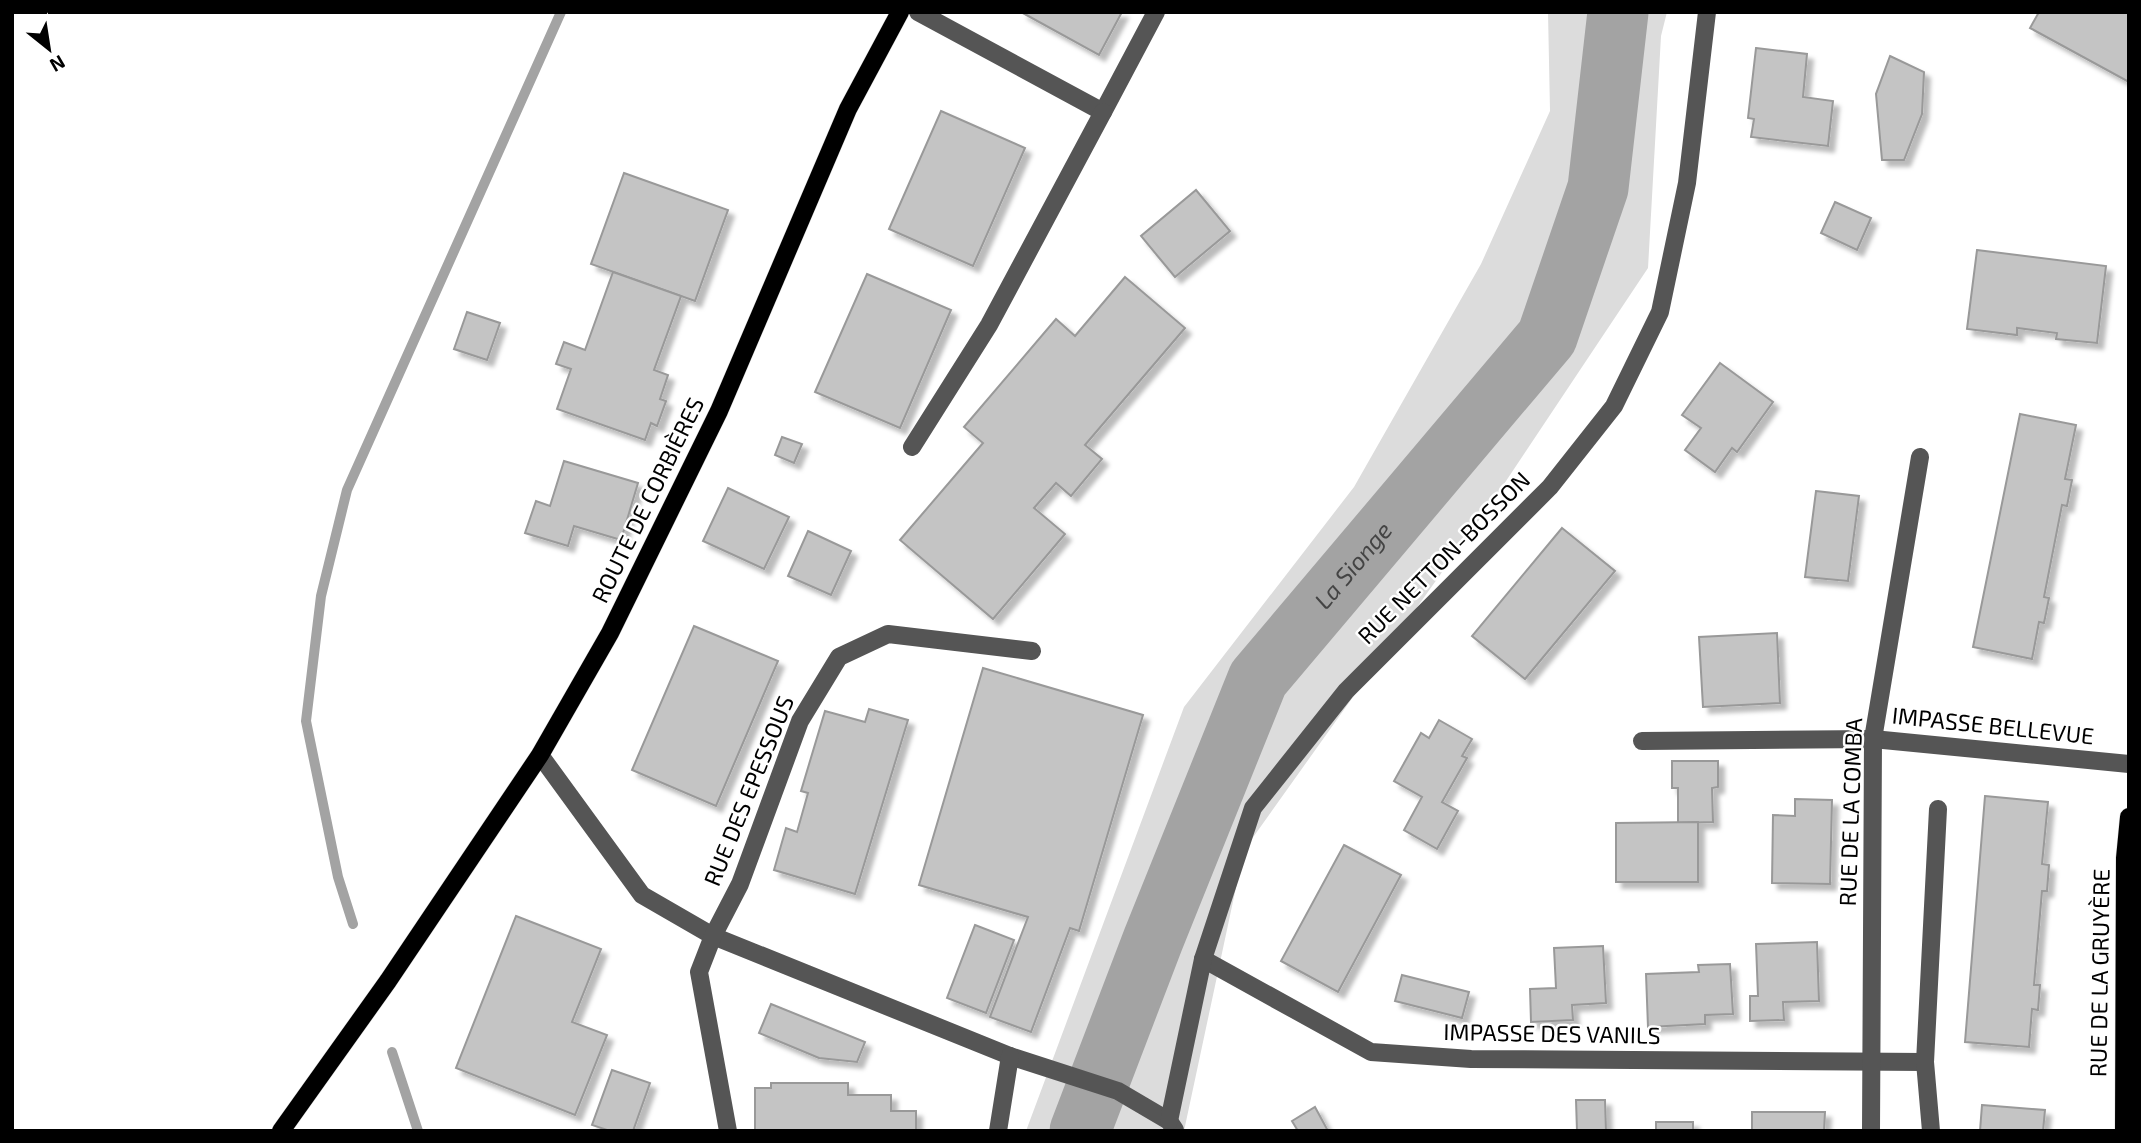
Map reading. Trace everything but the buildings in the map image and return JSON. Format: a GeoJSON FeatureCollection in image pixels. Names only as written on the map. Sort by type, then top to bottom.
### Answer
{"type":"FeatureCollection","features":[{"type":"Feature","properties":{"kind":"main road","name":"ROUTE DE CORBIÈRES"},"geometry":{"type":"LineString","coordinates":[[281,1131],[388,981],[540,755],[610,633],[713,423],[848,109],[900,12]]}},
{"type":"Feature","properties":{"kind":"main road","name":"RUE DE LA GRUYÈRE"},"geometry":{"type":"LineString","coordinates":[[2124,1131],[2129,817]]}},
{"type":"Feature","properties":{"kind":"street"},"geometry":{"type":"LineString","coordinates":[[887,12],[890,31]]}},
{"type":"Feature","properties":{"kind":"street"},"geometry":{"type":"LineString","coordinates":[[918,12],[1103,112]]}},
{"type":"Feature","properties":{"kind":"street"},"geometry":{"type":"LineString","coordinates":[[912,447],[989,325],[1156,12]]}},
{"type":"Feature","properties":{"kind":"street","name":"RUE NETTON-BOSSON"},"geometry":{"type":"LineString","coordinates":[[1172,1126],[1203,958],[1253,807],[1346,691],[1550,487],[1614,406],[1661,312],[1687,183],[1707,12]]}},
{"type":"Feature","properties":{"kind":"street","name":"RUE DE LA COMBA"},"geometry":{"type":"LineString","coordinates":[[1871,1131],[1874,738],[1920,457]]}},
{"type":"Feature","properties":{"kind":"street","name":"RUE DES EPESSOUS"},"geometry":{"type":"LineString","coordinates":[[728,1131],[699,972],[713,936],[740,884],[800,721],[839,657],[888,634],[1032,651]]}},
{"type":"Feature","properties":{"kind":"street","name":"IMPASSE BELLEVUE"},"geometry":{"type":"LineString","coordinates":[[1642,741],[1874,738],[2129,765]]}},
{"type":"Feature","properties":{"kind":"street"},"geometry":{"type":"LineString","coordinates":[[540,755],[642,895],[713,936],[1010,1056],[1118,1091],[1172,1126]]}},
{"type":"Feature","properties":{"kind":"street"},"geometry":{"type":"LineString","coordinates":[[1931,1131],[1925,1062],[1938,809]]}},
{"type":"Feature","properties":{"kind":"street","name":"IMPASSE DES VANILS"},"geometry":{"type":"LineString","coordinates":[[1203,958],[1371,1052],[1471,1059],[1925,1062]]}},
{"type":"Feature","properties":{"kind":"street"},"geometry":{"type":"LineString","coordinates":[[998,1131],[1010,1056]]}},
{"type":"Feature","properties":{"kind":"shaded area"},"geometry":{"type":"Polygon","coordinates":[[[1548,12],[1667,12],[1661,36],[1648,268],[1492,502],[1244,850],[1184,1131],[1026,1131],[1184,707],[1354,487],[1481,264],[1550,111],[1548,12]]]}},
{"type":"Feature","properties":{"kind":"waterway"},"geometry":{"type":"LineString","coordinates":[[353,924],[338,877],[306,721],[321,596],[347,490],[561,12]]}},
{"type":"Feature","properties":{"kind":"waterway","name":"La Sionge"},"geometry":{"type":"LineString","coordinates":[[1080,1131],[1258,679],[1547,337],[1598,188],[1618,12]]}},
{"type":"Feature","properties":{"kind":"waterway"},"geometry":{"type":"LineString","coordinates":[[392,1052],[418,1131]]}}]}
